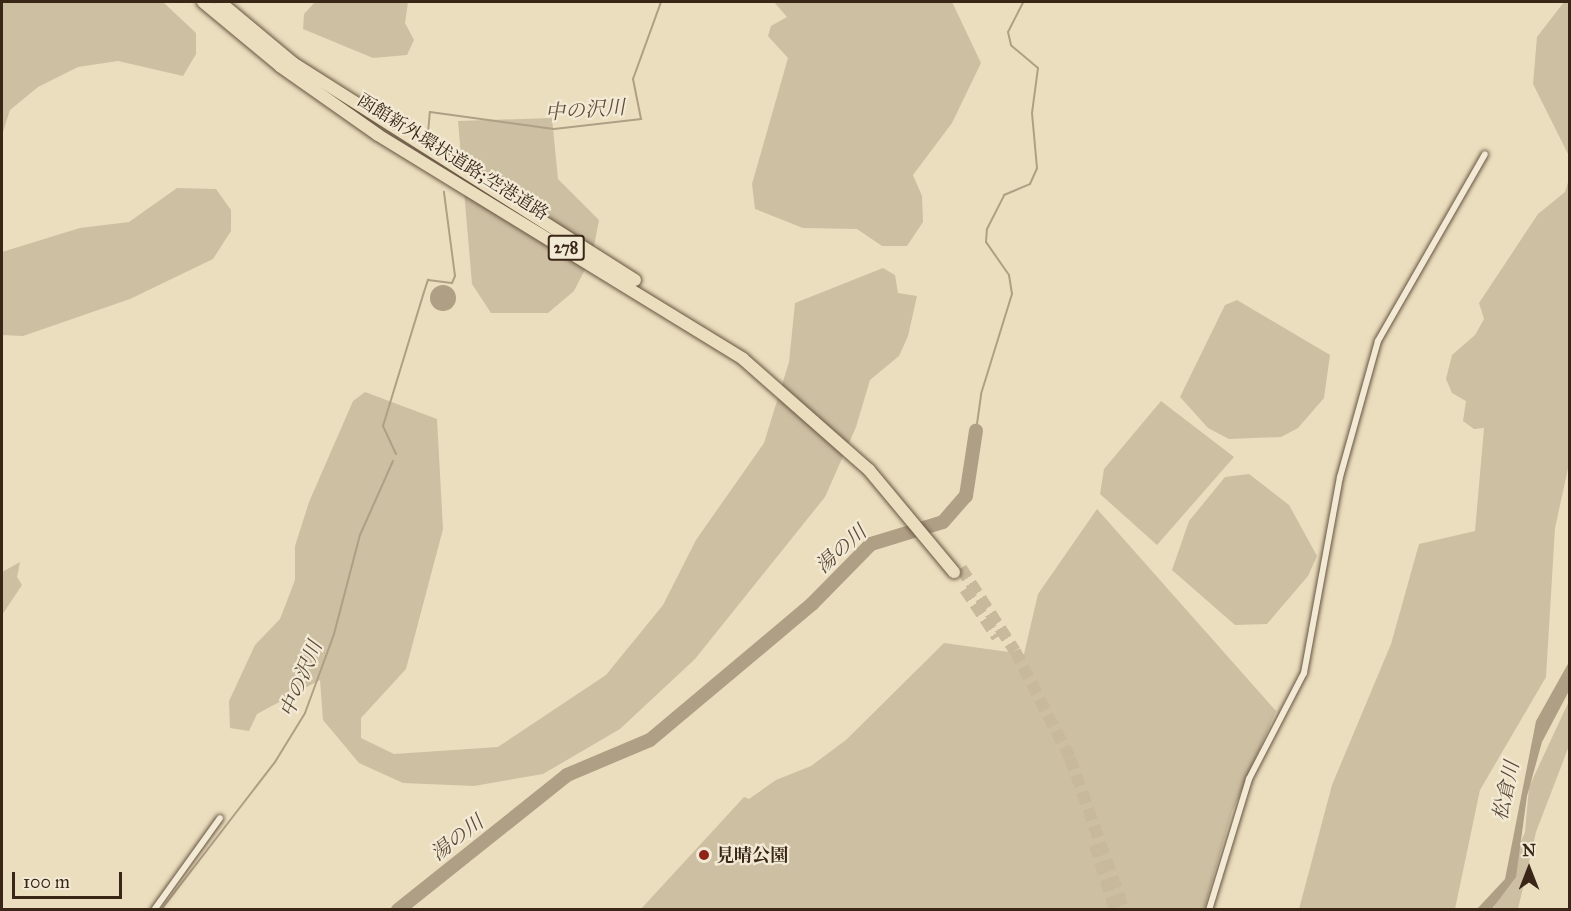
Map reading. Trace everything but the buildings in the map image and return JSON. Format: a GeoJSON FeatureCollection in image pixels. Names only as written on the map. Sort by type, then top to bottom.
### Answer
{"type":"FeatureCollection","features":[{"type":"Feature","properties":{"kind":"highway","name":"函館新外環状道路;空港道路"},"geometry":{"type":"LineString","coordinates":[[203,2],[280,66],[378,135],[743,359],[826,426],[914,514]]}},
{"type":"Feature","properties":{"kind":"highway","name":"函館新外環状道路;空港道路"},"geometry":{"type":"LineString","coordinates":[[220,2],[312,75],[748,354],[830,422],[914,514],[957,570]]}},
{"type":"Feature","properties":{"kind":"street"},"geometry":{"type":"LineString","coordinates":[[1209,909],[1250,779],[1304,673],[1342,467],[1378,341],[1485,154]]}},
{"type":"Feature","properties":{"kind":"street"},"geometry":{"type":"LineString","coordinates":[[154,909],[220,818]]}},
{"type":"Feature","properties":{"kind":"shaded area"},"geometry":{"type":"Polygon","coordinates":[[[2,2],[163,2],[196,33],[196,54],[183,76],[118,61],[78,67],[38,87],[10,110],[2,135],[2,2]]]}},
{"type":"Feature","properties":{"kind":"shaded area"},"geometry":{"type":"Polygon","coordinates":[[[315,2],[408,2],[405,23],[414,40],[407,55],[373,58],[303,29],[304,14],[315,2]]]}},
{"type":"Feature","properties":{"kind":"shaded area"},"geometry":{"type":"Polygon","coordinates":[[[774,2],[952,2],[981,63],[952,123],[913,175],[922,196],[923,222],[907,246],[882,246],[857,229],[803,228],[755,209],[752,184],[788,58],[768,36],[771,26],[787,17],[774,2]]]}},
{"type":"Feature","properties":{"kind":"shaded area"},"geometry":{"type":"Polygon","coordinates":[[[1564,2],[1570,2],[1569,156],[1533,84],[1537,37],[1564,2]]]}},
{"type":"Feature","properties":{"kind":"shaded area"},"geometry":{"type":"Polygon","coordinates":[[[552,118],[558,179],[599,220],[592,256],[574,291],[548,313],[491,313],[472,284],[458,121],[552,118]]]}},
{"type":"Feature","properties":{"kind":"shaded area"},"geometry":{"type":"Polygon","coordinates":[[[1569,179],[1569,464],[1555,528],[1546,677],[1480,790],[1455,909],[1299,909],[1332,785],[1391,644],[1419,544],[1475,531],[1484,428],[1474,429],[1463,421],[1466,401],[1452,393],[1446,379],[1452,355],[1475,335],[1484,319],[1479,303],[1538,214],[1565,192],[1569,179]]]}},
{"type":"Feature","properties":{"kind":"shaded area"},"geometry":{"type":"Polygon","coordinates":[[[177,188],[216,189],[231,210],[231,231],[213,259],[130,299],[23,336],[2,335],[2,252],[80,228],[129,222],[177,188]]]}},
{"type":"Feature","properties":{"kind":"shaded area"},"geometry":{"type":"Polygon","coordinates":[[[883,268],[895,275],[898,293],[917,296],[908,336],[899,356],[870,380],[856,427],[825,497],[695,659],[620,729],[543,774],[474,786],[403,783],[359,763],[323,720],[320,680],[257,714],[249,731],[230,728],[229,701],[255,645],[280,619],[295,580],[295,546],[309,502],[353,401],[365,392],[437,419],[443,529],[406,669],[361,718],[361,738],[394,754],[498,747],[606,675],[663,605],[696,540],[764,443],[789,362],[795,303],[883,268]]]}},
{"type":"Feature","properties":{"kind":"shaded area"},"geometry":{"type":"Polygon","coordinates":[[[443,285],[452,289],[456,298],[452,307],[443,311],[434,307],[430,298],[434,289],[443,285]]]}},
{"type":"Feature","properties":{"kind":"shaded area"},"geometry":{"type":"Polygon","coordinates":[[[1237,300],[1330,355],[1324,398],[1298,428],[1281,437],[1229,439],[1208,428],[1180,397],[1225,305],[1237,300]]]}},
{"type":"Feature","properties":{"kind":"shaded area"},"geometry":{"type":"Polygon","coordinates":[[[1161,401],[1234,457],[1157,545],[1100,494],[1104,469],[1161,401]]]}},
{"type":"Feature","properties":{"kind":"shaded area"},"geometry":{"type":"Polygon","coordinates":[[[1249,474],[1289,505],[1317,556],[1308,576],[1267,624],[1235,625],[1172,570],[1189,521],[1225,477],[1249,474]]]}},
{"type":"Feature","properties":{"kind":"shaded area"},"geometry":{"type":"Polygon","coordinates":[[[1097,509],[1276,711],[1232,812],[1204,909],[640,910],[744,797],[749,799],[776,780],[811,766],[846,740],[944,643],[1024,654],[1038,594],[1097,509]]]}},
{"type":"Feature","properties":{"kind":"shaded area"},"geometry":{"type":"Polygon","coordinates":[[[20,562],[17,577],[22,585],[2,615],[2,572],[20,562]]]}},
{"type":"Feature","properties":{"kind":"shaded area"},"geometry":{"type":"Polygon","coordinates":[[[1569,662],[1569,691],[1542,742],[1527,796],[1516,877],[1492,909],[1477,909],[1505,879],[1536,721],[1569,662]]]}},
{"type":"Feature","properties":{"kind":"shaded area"},"geometry":{"type":"Polygon","coordinates":[[[1569,701],[1569,746],[1536,832],[1518,909],[1493,910],[1525,832],[1529,787],[1569,701]]]}},
{"type":"Feature","properties":{"kind":"waterway","name":"中の沢川"},"geometry":{"type":"LineString","coordinates":[[428,133],[430,112],[554,129],[641,119],[633,79],[661,2]]}},
{"type":"Feature","properties":{"kind":"waterway","name":"湯の川"},"geometry":{"type":"LineString","coordinates":[[976,431],[981,394],[1012,294],[1009,275],[986,242],[987,229],[1004,195],[1030,184],[1037,168],[1032,113],[1038,68],[1011,45],[1008,32],[1023,2]]}},
{"type":"Feature","properties":{"kind":"waterway","name":"中の沢川"},"geometry":{"type":"LineString","coordinates":[[396,454],[383,426],[424,292],[428,280],[452,283],[455,276],[444,192]]}},
{"type":"Feature","properties":{"kind":"waterway","name":"湯の川"},"geometry":{"type":"LineString","coordinates":[[398,910],[567,775],[650,740],[812,604],[871,544],[943,522],[966,496],[976,431]]}},
{"type":"Feature","properties":{"kind":"waterway","name":"中の沢川"},"geometry":{"type":"LineString","coordinates":[[161,910],[275,762],[305,713],[334,634],[360,535],[393,461]]}},
{"type":"Feature","properties":{"kind":"tunnel"},"geometry":{"type":"LineString","coordinates":[[961,568],[1015,651],[1070,758],[1124,910]]}},
{"type":"Feature","properties":{"kind":"tunnel"},"geometry":{"type":"LineString","coordinates":[[965,589],[997,637]]}},
{"type":"Feature","properties":{"kind":"tunnel"},"geometry":{"type":"LineString","coordinates":[[1095,845],[1115,910]]}},
{"type":"Feature","properties":{"kind":"place","name":"見晴公園"},"geometry":{"type":"Point","coordinates":[704,855]}},
{"type":"Feature","properties":{"kind":"water label","name":"松倉川"},"geometry":{"type":"Point","coordinates":[1506,791]}}]}
